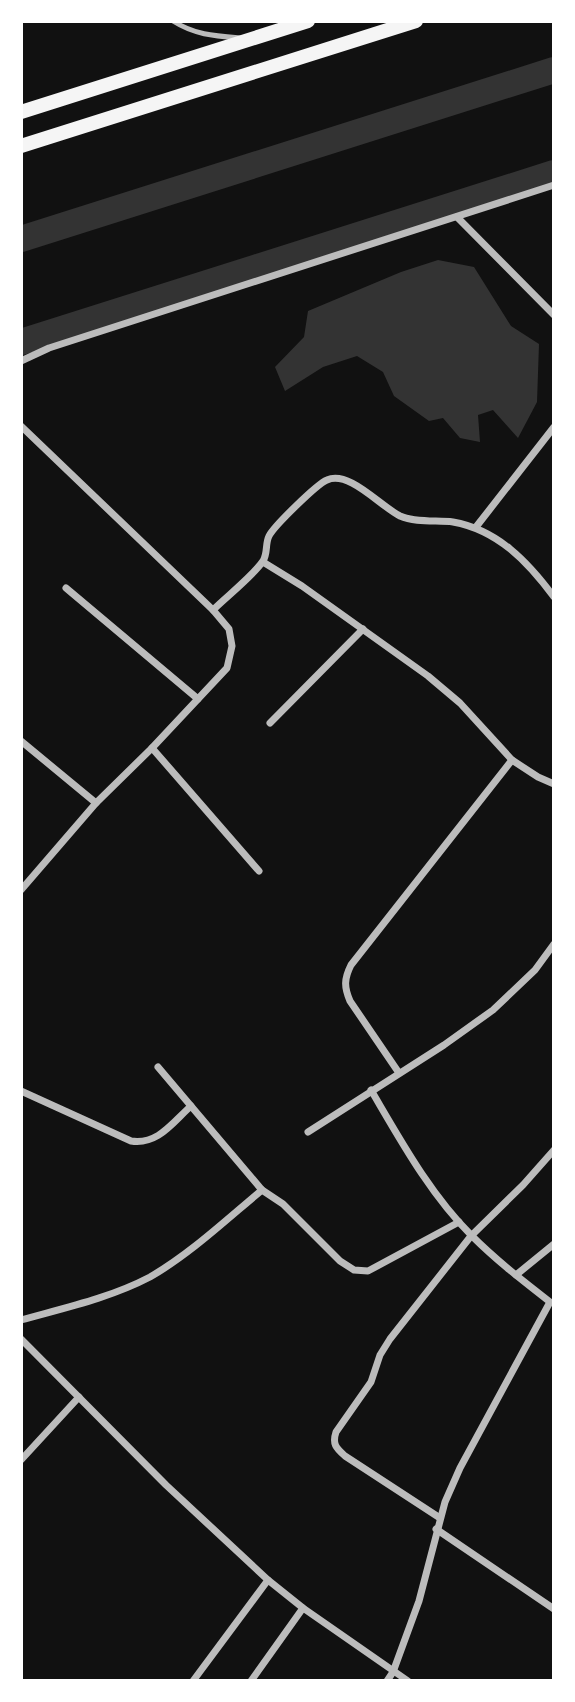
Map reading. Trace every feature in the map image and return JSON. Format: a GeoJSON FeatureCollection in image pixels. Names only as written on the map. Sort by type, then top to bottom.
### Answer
{"type":"FeatureCollection","features":[{"type":"Feature","properties":{"kind":"main road"},"geometry":{"type":"LineString","coordinates":[[21,112],[308,21]]}},
{"type":"Feature","properties":{"kind":"main road"},"geometry":{"type":"LineString","coordinates":[[21,146],[416,21]]}},
{"type":"Feature","properties":{"kind":"street"},"geometry":{"type":"LineString","coordinates":[[21,361],[61,344],[554,185]]}},
{"type":"Feature","properties":{"kind":"street"},"geometry":{"type":"LineString","coordinates":[[457,218],[554,315]]}},
{"type":"Feature","properties":{"kind":"street"},"geometry":{"type":"LineString","coordinates":[[21,426],[213,610],[229,629],[232,646],[227,668],[96,803],[21,890]]}},
{"type":"Feature","properties":{"kind":"street"},"geometry":{"type":"LineString","coordinates":[[476,527],[554,427]]}},
{"type":"Feature","properties":{"kind":"street"},"geometry":{"type":"LineString","coordinates":[[213,610],[263,562],[270,534],[277,526],[325,481],[336,477],[349,480],[380,505],[403,517],[476,527],[509,546],[538,575],[554,597]]}},
{"type":"Feature","properties":{"kind":"street"},"geometry":{"type":"LineString","coordinates":[[263,562],[428,676],[460,703],[512,760],[554,784]]}},
{"type":"Feature","properties":{"kind":"street"},"geometry":{"type":"LineString","coordinates":[[66,588],[198,699]]}},
{"type":"Feature","properties":{"kind":"street"},"geometry":{"type":"LineString","coordinates":[[270,723],[363,629]]}},
{"type":"Feature","properties":{"kind":"street"},"geometry":{"type":"LineString","coordinates":[[21,741],[96,803]]}},
{"type":"Feature","properties":{"kind":"street"},"geometry":{"type":"LineString","coordinates":[[152,748],[259,871]]}},
{"type":"Feature","properties":{"kind":"street"},"geometry":{"type":"LineString","coordinates":[[398,1073],[350,1001],[345,988],[345,976],[512,760]]}},
{"type":"Feature","properties":{"kind":"street"},"geometry":{"type":"LineString","coordinates":[[309,1132],[493,1010],[535,970],[554,944]]}},
{"type":"Feature","properties":{"kind":"street"},"geometry":{"type":"LineString","coordinates":[[158,1067],[262,1191],[283,1204],[340,1261],[354,1270],[368,1271],[459,1222]]}},
{"type":"Feature","properties":{"kind":"street"},"geometry":{"type":"LineString","coordinates":[[371,1090],[427,1181],[459,1222],[471,1236],[552,1304],[460,1468],[436,1529],[419,1601],[393,1672],[387,1681]]}},
{"type":"Feature","properties":{"kind":"street"},"geometry":{"type":"LineString","coordinates":[[21,1091],[131,1141],[144,1143],[157,1138],[191,1106]]}},
{"type":"Feature","properties":{"kind":"street"},"geometry":{"type":"LineString","coordinates":[[440,1518],[345,1456],[336,1448],[336,1432],[371,1382],[380,1355],[390,1339],[471,1236],[554,1150]]}},
{"type":"Feature","properties":{"kind":"street"},"geometry":{"type":"LineString","coordinates":[[21,1320],[108,1294],[150,1277],[197,1244],[262,1191]]}},
{"type":"Feature","properties":{"kind":"street"},"geometry":{"type":"LineString","coordinates":[[516,1275],[554,1244]]}},
{"type":"Feature","properties":{"kind":"street"},"geometry":{"type":"LineString","coordinates":[[23,1345],[268,1580],[303,1608],[408,1681]]}},
{"type":"Feature","properties":{"kind":"street"},"geometry":{"type":"LineString","coordinates":[[21,1460],[79,1397]]}},
{"type":"Feature","properties":{"kind":"street"},"geometry":{"type":"LineString","coordinates":[[436,1529],[554,1609]]}},
{"type":"Feature","properties":{"kind":"street"},"geometry":{"type":"LineString","coordinates":[[193,1681],[268,1580]]}},
{"type":"Feature","properties":{"kind":"street"},"geometry":{"type":"LineString","coordinates":[[251,1681],[303,1608]]}},
{"type":"Feature","properties":{"kind":"lane"},"geometry":{"type":"LineString","coordinates":[[173,21],[186,30],[202,35],[254,39]]}},
{"type":"Feature","properties":{"kind":"shaded area"},"geometry":{"type":"Polygon","coordinates":[[[438,260],[474,267],[511,326],[539,344],[537,402],[518,438],[493,410],[478,415],[480,442],[460,438],[443,418],[429,421],[394,396],[383,372],[357,356],[323,367],[285,391],[275,367],[304,337],[308,311],[401,272],[438,260]]]}},
{"type":"Feature","properties":{"kind":"waterway"},"geometry":{"type":"LineString","coordinates":[[21,239],[554,70]]}},
{"type":"Feature","properties":{"kind":"waterway"},"geometry":{"type":"LineString","coordinates":[[21,342],[554,173]]}}]}
